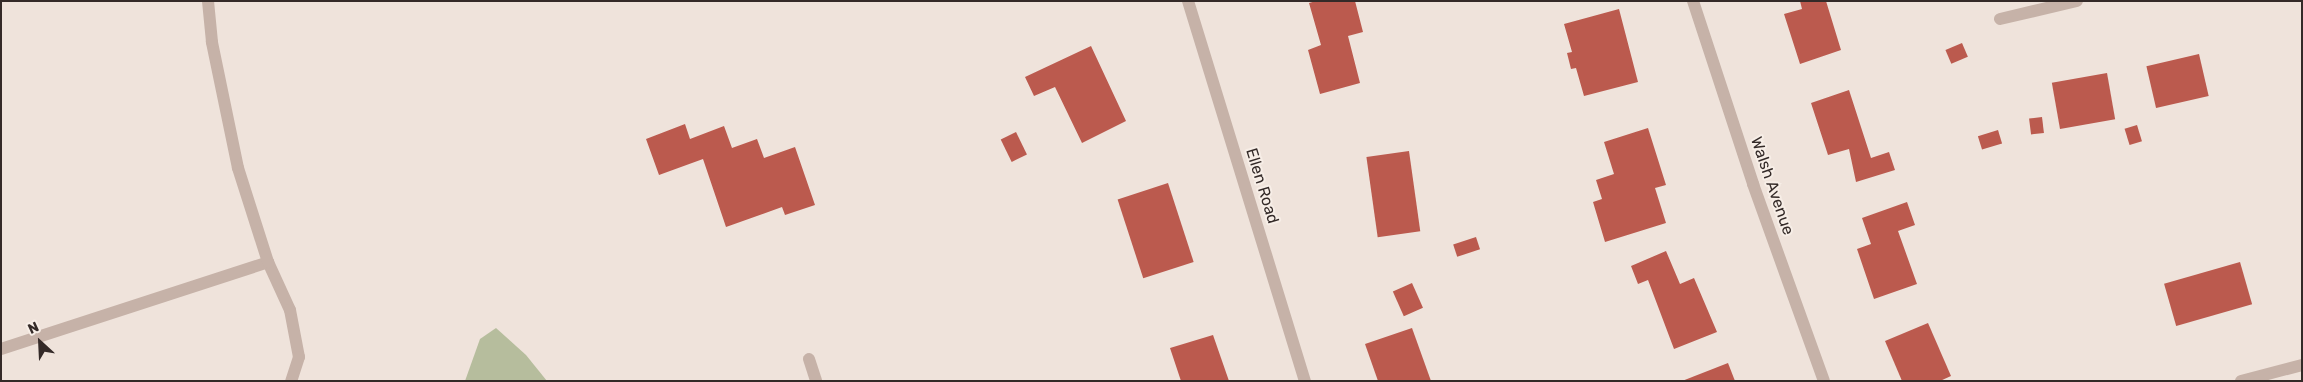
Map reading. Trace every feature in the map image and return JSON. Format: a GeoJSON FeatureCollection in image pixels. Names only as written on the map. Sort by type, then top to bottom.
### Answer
{"type":"FeatureCollection","features":[{"type":"Feature","properties":{"kind":"street"},"geometry":{"type":"LineString","coordinates":[[208,1],[212,42],[238,168],[268,262],[290,310],[298,357],[291,381]]}},
{"type":"Feature","properties":{"kind":"street","name":"Ellen Road"},"geometry":{"type":"LineString","coordinates":[[1188,1],[1305,381]]}},
{"type":"Feature","properties":{"kind":"street","name":"Walsh Avenue"},"geometry":{"type":"LineString","coordinates":[[1693,1],[1753,184],[1824,381]]}},
{"type":"Feature","properties":{"kind":"street"},"geometry":{"type":"LineString","coordinates":[[2000,19],[2077,1]]}},
{"type":"Feature","properties":{"kind":"street"},"geometry":{"type":"LineString","coordinates":[[1,349],[268,262]]}},
{"type":"Feature","properties":{"kind":"street"},"geometry":{"type":"LineString","coordinates":[[808,359],[816,381]]}},
{"type":"Feature","properties":{"kind":"street"},"geometry":{"type":"LineString","coordinates":[[2241,381],[2302,365]]}},
{"type":"Feature","properties":{"kind":"green space"},"geometry":{"type":"Polygon","coordinates":[[[496,328],[526,355],[547,381],[465,381],[480,339],[496,328]]]}},
{"type":"Feature","properties":{"kind":"building"},"geometry":{"type":"Polygon","coordinates":[[[1316,1],[1355,1],[1363,32],[1348,36],[1360,83],[1320,94],[1308,50],[1321,45],[1309,3],[1316,1]]]}},
{"type":"Feature","properties":{"kind":"building"},"geometry":{"type":"Polygon","coordinates":[[[1800,1],[1826,1],[1841,50],[1800,64],[1784,14],[1802,9],[1800,1]]]}},
{"type":"Feature","properties":{"kind":"building"},"geometry":{"type":"Polygon","coordinates":[[[1619,9],[1638,82],[1584,96],[1576,68],[1571,69],[1567,53],[1572,52],[1564,24],[1619,9]]]}},
{"type":"Feature","properties":{"kind":"building"},"geometry":{"type":"Polygon","coordinates":[[[1962,43],[1968,57],[1951,64],[1945,50],[1962,43]]]}},
{"type":"Feature","properties":{"kind":"building"},"geometry":{"type":"Polygon","coordinates":[[[1091,46],[1126,121],[1082,143],[1055,87],[1034,96],[1025,77],[1091,46]]]}},
{"type":"Feature","properties":{"kind":"building"},"geometry":{"type":"Polygon","coordinates":[[[2199,54],[2209,96],[2156,108],[2146,66],[2199,54]]]}},
{"type":"Feature","properties":{"kind":"building"},"geometry":{"type":"Polygon","coordinates":[[[2107,73],[2115,119],[2060,129],[2052,83],[2107,73]]]}},
{"type":"Feature","properties":{"kind":"building"},"geometry":{"type":"Polygon","coordinates":[[[1849,90],[1871,158],[1889,152],[1895,170],[1856,182],[1849,149],[1828,155],[1811,103],[1849,90]]]}},
{"type":"Feature","properties":{"kind":"building"},"geometry":{"type":"Polygon","coordinates":[[[2042,117],[2044,133],[2031,134],[2029,119],[2042,117]]]}},
{"type":"Feature","properties":{"kind":"building"},"geometry":{"type":"Polygon","coordinates":[[[685,124],[690,139],[724,126],[732,148],[757,139],[764,158],[795,147],[815,205],[785,215],[782,207],[726,227],[703,159],[659,175],[646,139],[685,124]]]}},
{"type":"Feature","properties":{"kind":"building"},"geometry":{"type":"Polygon","coordinates":[[[2137,125],[2142,141],[2130,145],[2125,129],[2137,125]]]}},
{"type":"Feature","properties":{"kind":"building"},"geometry":{"type":"Polygon","coordinates":[[[1648,128],[1666,185],[1655,188],[1666,223],[1605,242],[1593,202],[1602,199],[1596,180],[1614,174],[1604,142],[1648,128]]]}},
{"type":"Feature","properties":{"kind":"building"},"geometry":{"type":"Polygon","coordinates":[[[1998,130],[2002,143],[1982,150],[1978,136],[1998,130]]]}},
{"type":"Feature","properties":{"kind":"building"},"geometry":{"type":"Polygon","coordinates":[[[1016,132],[1027,154],[1012,162],[1001,139],[1016,132]]]}},
{"type":"Feature","properties":{"kind":"building"},"geometry":{"type":"Polygon","coordinates":[[[1409,151],[1420,231],[1378,237],[1366,157],[1409,151]]]}},
{"type":"Feature","properties":{"kind":"building"},"geometry":{"type":"Polygon","coordinates":[[[1168,183],[1194,262],[1143,278],[1118,199],[1168,183]]]}},
{"type":"Feature","properties":{"kind":"building"},"geometry":{"type":"Polygon","coordinates":[[[1907,202],[1915,225],[1898,231],[1917,284],[1874,299],[1857,249],[1871,244],[1862,218],[1907,202]]]}},
{"type":"Feature","properties":{"kind":"building"},"geometry":{"type":"Polygon","coordinates":[[[1476,237],[1480,249],[1457,257],[1453,244],[1476,237]]]}},
{"type":"Feature","properties":{"kind":"building"},"geometry":{"type":"Polygon","coordinates":[[[1666,251],[1680,284],[1694,278],[1717,332],[1674,349],[1648,280],[1638,284],[1631,266],[1666,251]]]}},
{"type":"Feature","properties":{"kind":"building"},"geometry":{"type":"Polygon","coordinates":[[[2240,262],[2252,304],[2176,326],[2164,284],[2240,262]]]}},
{"type":"Feature","properties":{"kind":"building"},"geometry":{"type":"Polygon","coordinates":[[[1412,283],[1423,308],[1404,316],[1393,292],[1412,283]]]}},
{"type":"Feature","properties":{"kind":"building"},"geometry":{"type":"Polygon","coordinates":[[[1928,323],[1951,376],[1940,381],[1902,381],[1885,341],[1928,323]]]}},
{"type":"Feature","properties":{"kind":"building"},"geometry":{"type":"Polygon","coordinates":[[[1412,328],[1431,381],[1378,381],[1365,344],[1412,328]]]}},
{"type":"Feature","properties":{"kind":"building"},"geometry":{"type":"Polygon","coordinates":[[[1213,335],[1229,381],[1181,381],[1170,348],[1213,335]]]}},
{"type":"Feature","properties":{"kind":"building"},"geometry":{"type":"Polygon","coordinates":[[[1728,363],[1735,381],[1682,381],[1728,363]]]}}]}
